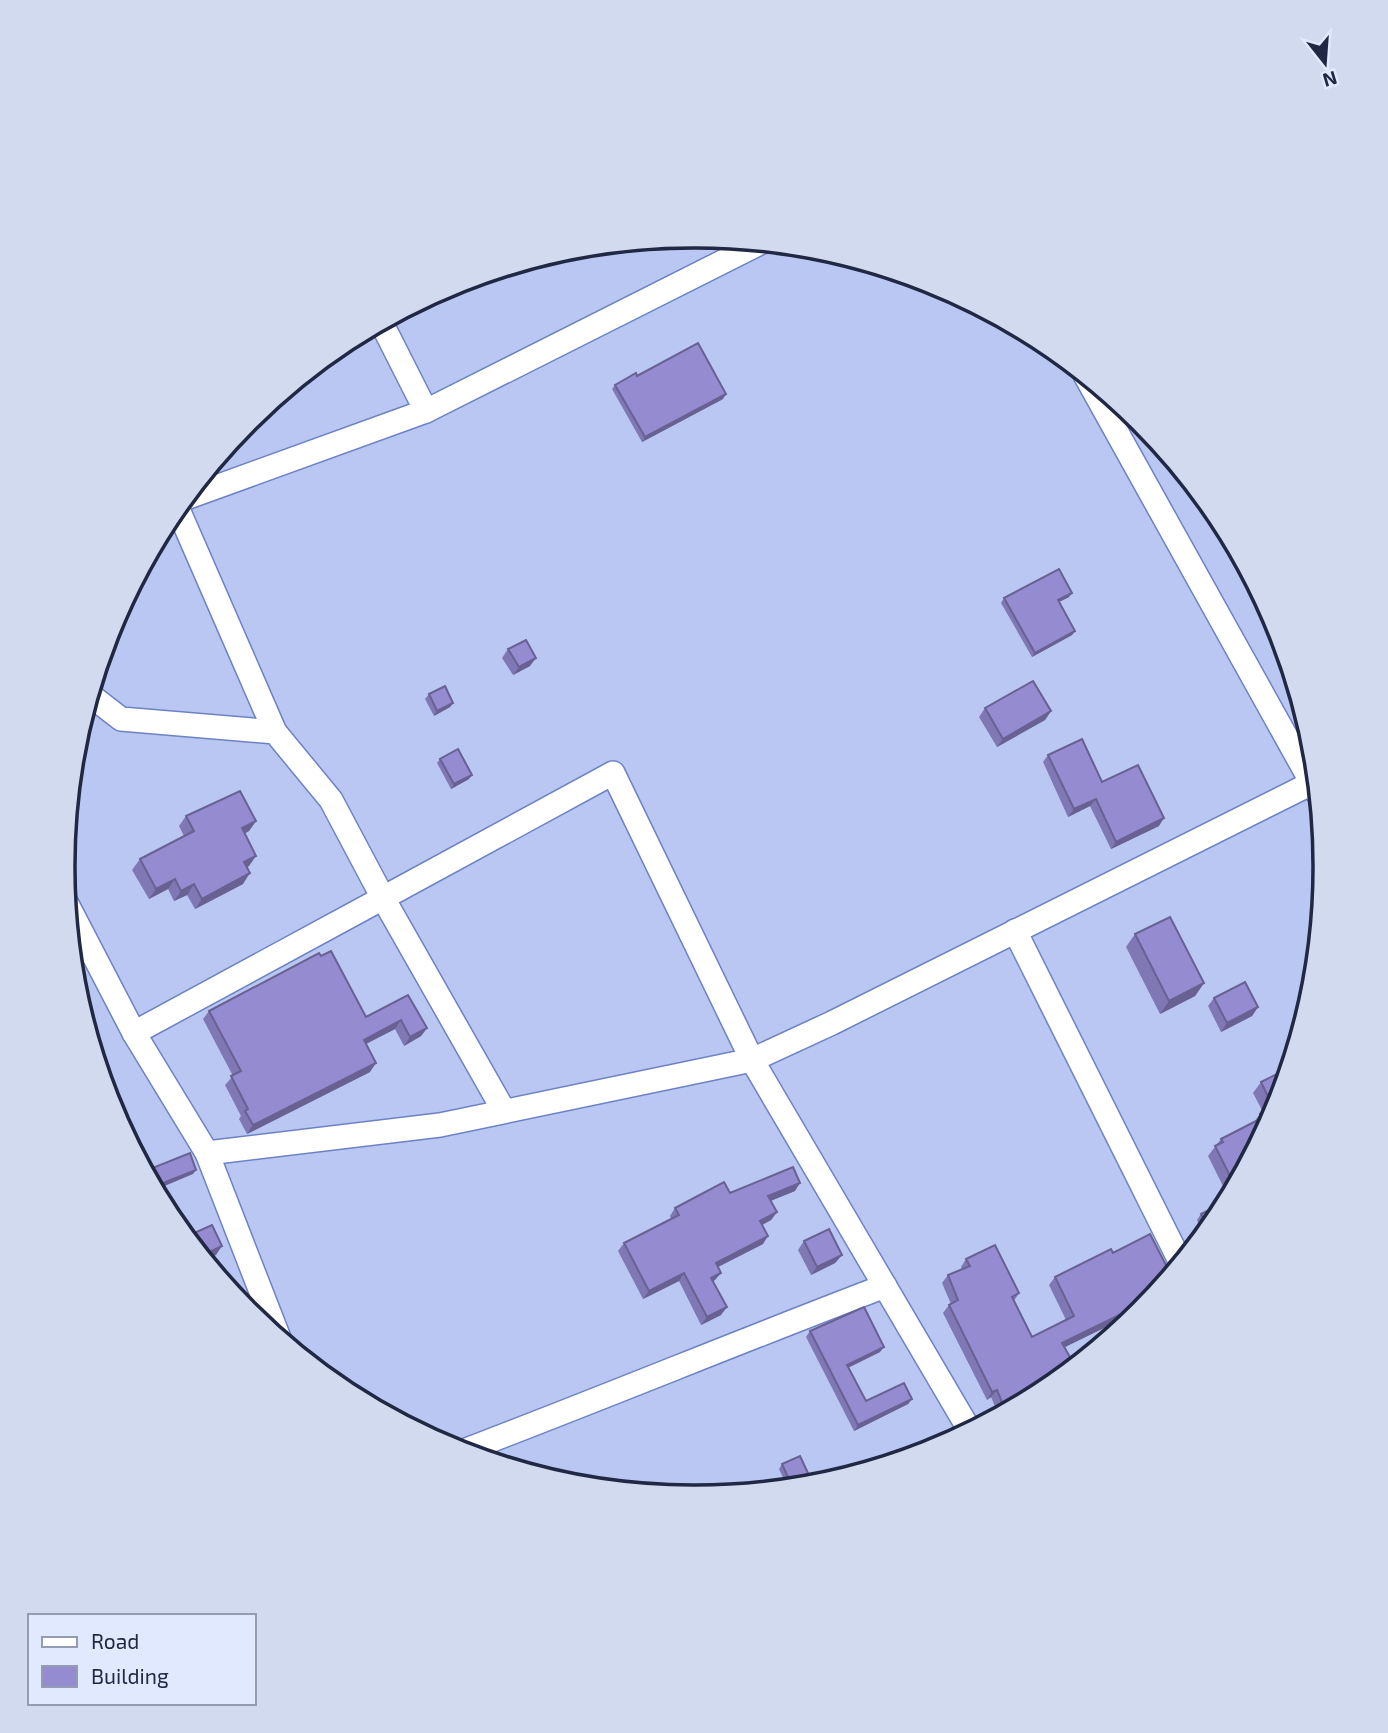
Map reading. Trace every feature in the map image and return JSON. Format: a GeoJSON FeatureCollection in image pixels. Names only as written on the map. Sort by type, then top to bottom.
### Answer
{"type":"FeatureCollection","features":[{"type":"Feature","properties":{"kind":"street"},"geometry":{"type":"LineString","coordinates":[[201,492],[426,411],[746,250]]}},
{"type":"Feature","properties":{"kind":"street"},"geometry":{"type":"LineString","coordinates":[[386,330],[426,411]]}},
{"type":"Feature","properties":{"kind":"street"},"geometry":{"type":"LineString","coordinates":[[1108,406],[1304,768]]}},
{"type":"Feature","properties":{"kind":"street"},"geometry":{"type":"LineString","coordinates":[[182,519],[275,732],[331,800],[383,898],[504,1111]]}},
{"type":"Feature","properties":{"kind":"street"},"geometry":{"type":"LineString","coordinates":[[98,701],[121,719],[275,732]]}},
{"type":"Feature","properties":{"kind":"street"},"geometry":{"type":"LineString","coordinates":[[134,1033],[613,773],[751,1060],[965,1422]]}},
{"type":"Feature","properties":{"kind":"street"},"geometry":{"type":"LineString","coordinates":[[208,1153],[440,1125],[751,1060],[1308,792]]}},
{"type":"Feature","properties":{"kind":"street"},"geometry":{"type":"LineString","coordinates":[[79,927],[134,1033],[208,1153],[272,1318]]}},
{"type":"Feature","properties":{"kind":"street"},"geometry":{"type":"LineString","coordinates":[[1015,931],[1176,1253]]}},
{"type":"Feature","properties":{"kind":"street"},"geometry":{"type":"LineString","coordinates":[[478,1446],[885,1286]]}},
{"type":"Feature","properties":{"kind":"building"},"geometry":{"type":"Polygon","coordinates":[[[698,343],[726,394],[645,437],[615,385],[698,343]]]}},
{"type":"Feature","properties":{"kind":"building"},"geometry":{"type":"Polygon","coordinates":[[[1059,569],[1072,593],[1058,600],[1075,631],[1035,653],[1004,598],[1059,569]]]}},
{"type":"Feature","properties":{"kind":"building"},"geometry":{"type":"Polygon","coordinates":[[[526,640],[536,658],[519,667],[508,649],[526,640]]]}},
{"type":"Feature","properties":{"kind":"building"},"geometry":{"type":"Polygon","coordinates":[[[1033,681],[1051,711],[1003,739],[985,708],[1033,681]]]}},
{"type":"Feature","properties":{"kind":"building"},"geometry":{"type":"Polygon","coordinates":[[[445,686],[453,703],[437,711],[429,694],[445,686]]]}},
{"type":"Feature","properties":{"kind":"building"},"geometry":{"type":"Polygon","coordinates":[[[1082,739],[1102,782],[1138,765],[1164,818],[1116,842],[1096,799],[1074,809],[1048,755],[1082,739]]]}},
{"type":"Feature","properties":{"kind":"building"},"geometry":{"type":"Polygon","coordinates":[[[458,749],[472,775],[454,784],[440,759],[458,749]]]}},
{"type":"Feature","properties":{"kind":"building"},"geometry":{"type":"Polygon","coordinates":[[[240,791],[256,821],[242,828],[256,856],[244,862],[250,873],[202,899],[194,884],[181,891],[175,879],[156,889],[140,859],[194,831],[186,816],[240,791]]]}},
{"type":"Feature","properties":{"kind":"building"},"geometry":{"type":"Polygon","coordinates":[[[1170,917],[1204,983],[1169,1001],[1135,934],[1170,917]]]}},
{"type":"Feature","properties":{"kind":"building"},"geometry":{"type":"Polygon","coordinates":[[[331,951],[366,1017],[408,995],[427,1028],[410,1037],[401,1020],[364,1040],[376,1063],[253,1125],[231,1076],[241,1071],[209,1011],[319,953],[321,956],[331,951]]]}},
{"type":"Feature","properties":{"kind":"building"},"geometry":{"type":"Polygon","coordinates":[[[1245,982],[1258,1007],[1227,1023],[1214,998],[1245,982]]]}},
{"type":"Feature","properties":{"kind":"building"},"geometry":{"type":"Polygon","coordinates":[[[1277,1074],[1268,1097],[1261,1082],[1277,1074]]]}},
{"type":"Feature","properties":{"kind":"building"},"geometry":{"type":"Polygon","coordinates":[[[1258,1120],[1230,1176],[1215,1146],[1223,1142],[1221,1139],[1258,1120]]]}},
{"type":"Feature","properties":{"kind":"building"},"geometry":{"type":"Polygon","coordinates":[[[190,1153],[196,1170],[163,1183],[154,1168],[190,1153]]]}},
{"type":"Feature","properties":{"kind":"building"},"geometry":{"type":"Polygon","coordinates":[[[793,1167],[800,1183],[768,1196],[777,1212],[760,1221],[768,1236],[716,1263],[721,1273],[711,1278],[727,1307],[707,1317],[684,1273],[649,1291],[624,1243],[679,1215],[675,1208],[724,1182],[730,1193],[793,1167]]]}},
{"type":"Feature","properties":{"kind":"building"},"geometry":{"type":"Polygon","coordinates":[[[212,1225],[222,1246],[210,1252],[196,1232],[212,1225]]]}},
{"type":"Feature","properties":{"kind":"building"},"geometry":{"type":"Polygon","coordinates":[[[829,1229],[842,1255],[817,1267],[804,1241],[829,1229]]]}},
{"type":"Feature","properties":{"kind":"building"},"geometry":{"type":"Polygon","coordinates":[[[1150,1234],[1166,1265],[1121,1314],[1062,1343],[1070,1358],[1002,1402],[997,1390],[992,1392],[949,1305],[958,1300],[948,1275],[970,1266],[966,1259],[995,1245],[1019,1293],[1012,1297],[1032,1337],[1074,1316],[1055,1277],[1111,1249],[1113,1253],[1150,1234]]]}},
{"type":"Feature","properties":{"kind":"building"},"geometry":{"type":"Polygon","coordinates":[[[864,1307],[884,1347],[847,1365],[866,1401],[904,1383],[912,1399],[858,1425],[810,1331],[864,1307]]]}},
{"type":"Feature","properties":{"kind":"building"},"geometry":{"type":"Polygon","coordinates":[[[800,1456],[808,1474],[788,1478],[782,1464],[800,1456]]]}}]}
